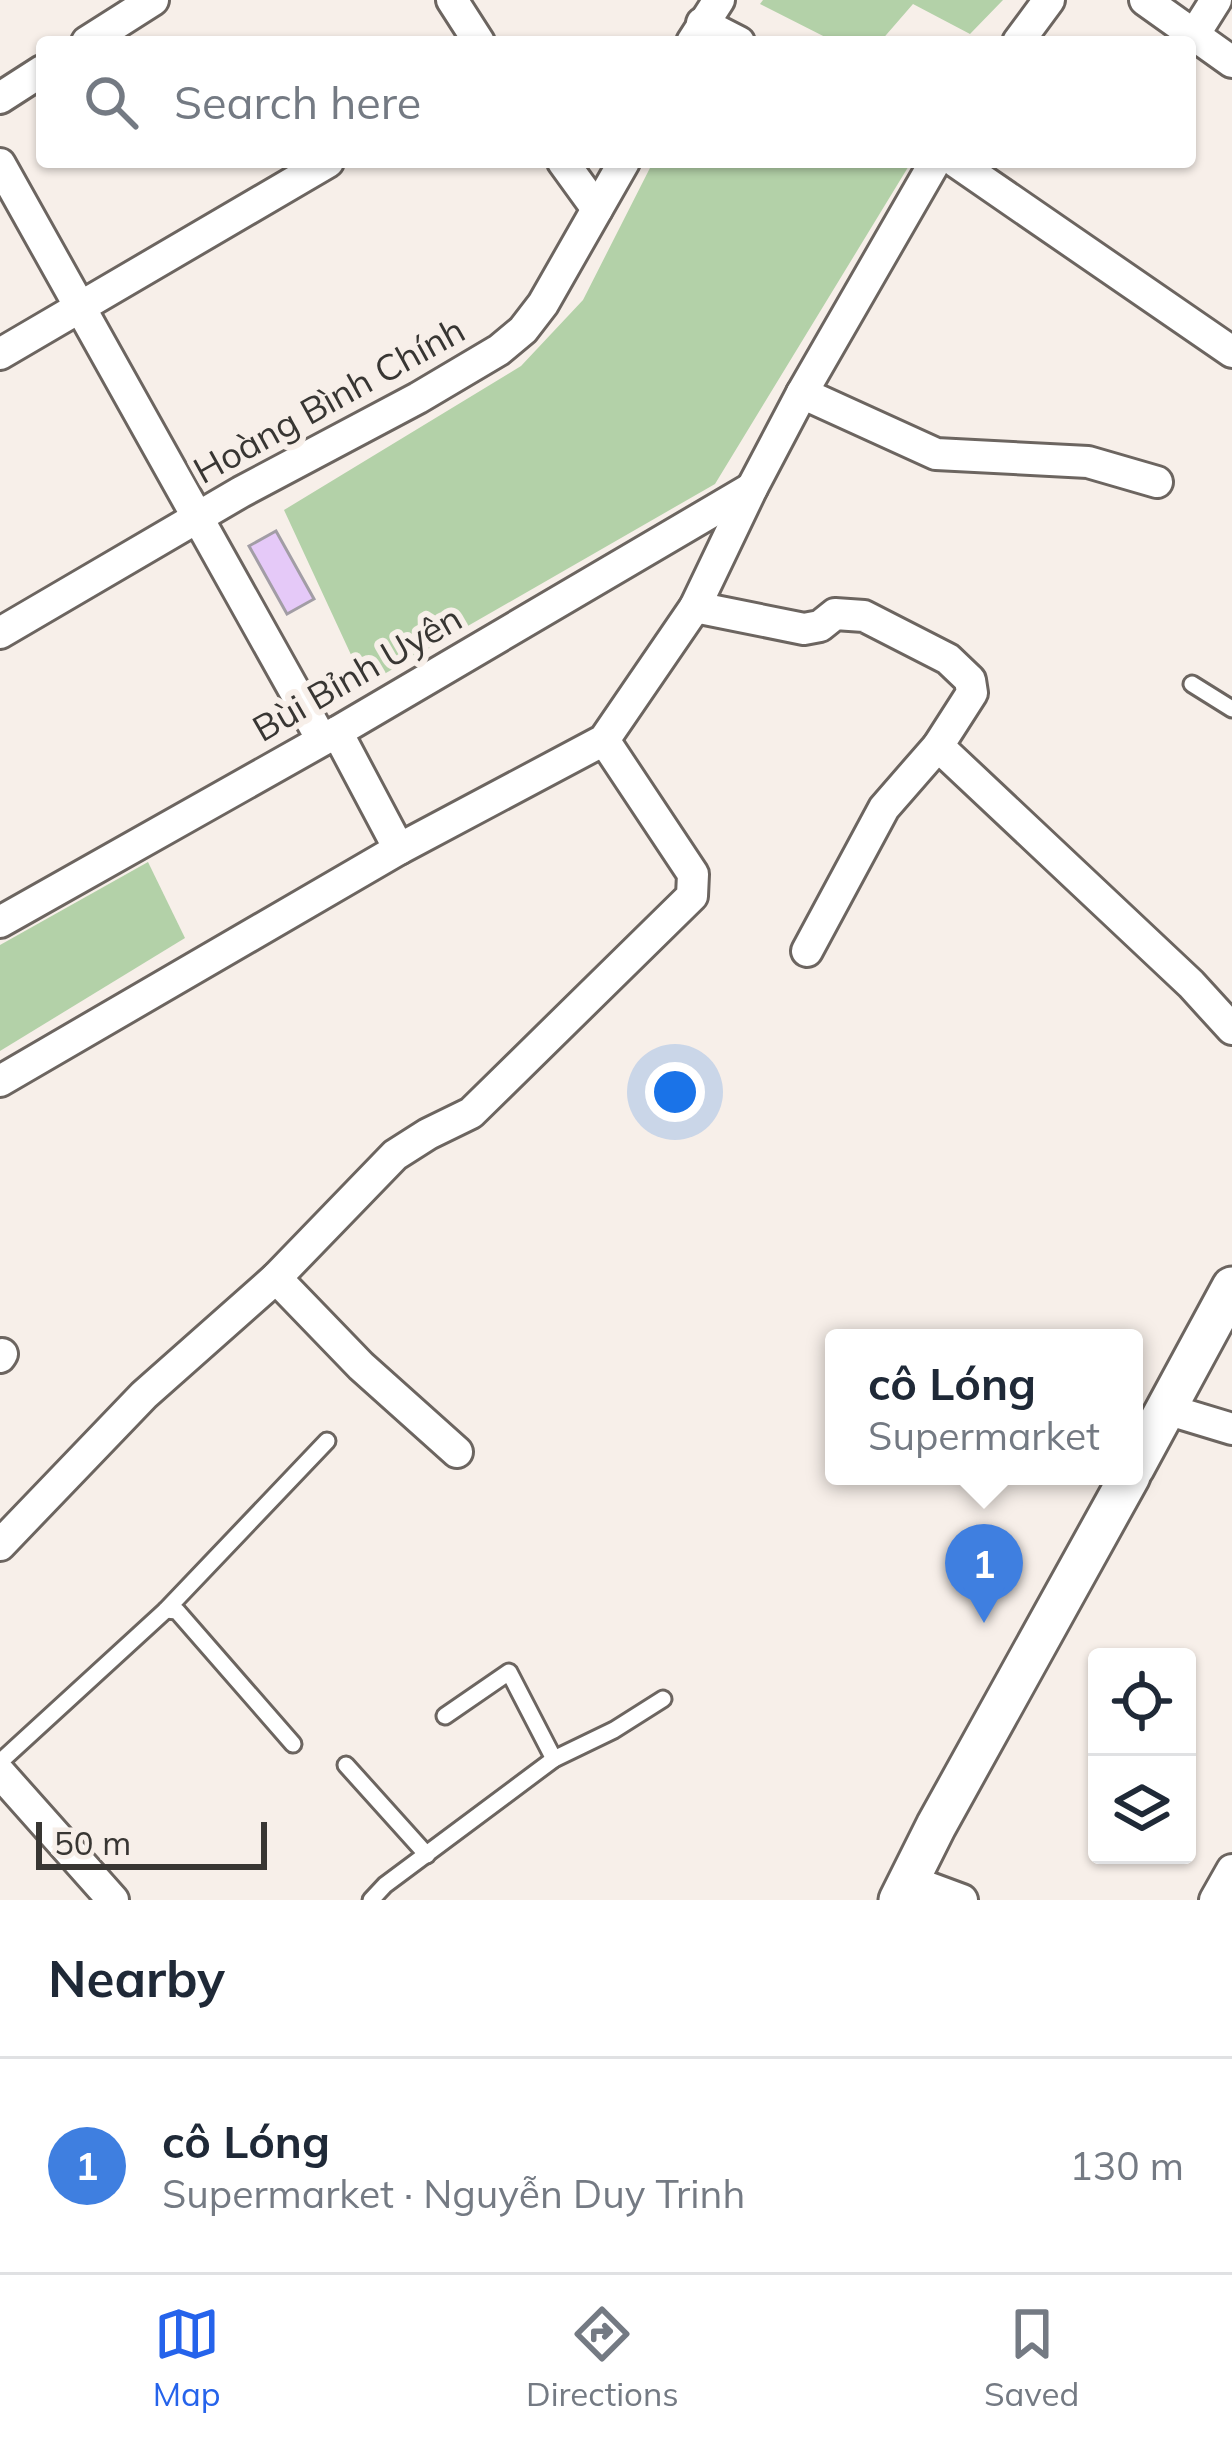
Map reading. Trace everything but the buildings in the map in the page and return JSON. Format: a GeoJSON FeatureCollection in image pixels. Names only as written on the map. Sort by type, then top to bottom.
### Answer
{"type":"FeatureCollection","features":[{"type":"Feature","properties":{"kind":"street"},"geometry":{"type":"LineString","coordinates":[[96,36],[153,0]]}},
{"type":"Feature","properties":{"kind":"street"},"geometry":{"type":"LineString","coordinates":[[452,0],[475,36]]}},
{"type":"Feature","properties":{"kind":"street"},"geometry":{"type":"LineString","coordinates":[[1022,36],[1049,0]]}},
{"type":"Feature","properties":{"kind":"street"},"geometry":{"type":"LineString","coordinates":[[1145,0],[1194,35],[1216,0]]}},
{"type":"Feature","properties":{"kind":"street"},"geometry":{"type":"LineString","coordinates":[[1196,36],[1232,62]]}},
{"type":"Feature","properties":{"kind":"street"},"geometry":{"type":"LineString","coordinates":[[0,98],[36,75]]}},
{"type":"Feature","properties":{"kind":"street"},"geometry":{"type":"LineString","coordinates":[[0,164],[198,518],[399,849]]}},
{"type":"Feature","properties":{"kind":"street"},"geometry":{"type":"LineString","coordinates":[[0,354],[318,168]]}},
{"type":"Feature","properties":{"kind":"street"},"geometry":{"type":"LineString","coordinates":[[567,168],[597,209]]}},
{"type":"Feature","properties":{"kind":"street","name":"Hoàng Bình Chính"},"geometry":{"type":"LineString","coordinates":[[0,633],[499,350],[543,304],[620,168]]}},
{"type":"Feature","properties":{"kind":"street"},"geometry":{"type":"LineString","coordinates":[[0,1081],[399,849],[604,740],[694,607],[802,393],[934,168]]}},
{"type":"Feature","properties":{"kind":"street"},"geometry":{"type":"LineString","coordinates":[[965,168],[1232,352]]}},
{"type":"Feature","properties":{"kind":"street"},"geometry":{"type":"LineString","coordinates":[[802,393],[936,454],[1088,463],[1156,482]]}},
{"type":"Feature","properties":{"kind":"street","name":"Bùi Bỉnh Uyên"},"geometry":{"type":"LineString","coordinates":[[0,922],[330,736],[752,488]]}},
{"type":"Feature","properties":{"kind":"street"},"geometry":{"type":"LineString","coordinates":[[694,607],[804,628],[820,626],[835,614],[865,616],[948,659],[970,680],[972,693],[938,746],[884,808],[807,951]]}},
{"type":"Feature","properties":{"kind":"street"},"geometry":{"type":"LineString","coordinates":[[0,1545],[144,1395],[276,1278],[395,1155],[471,1113],[692,896],[693,874],[604,740]]}},
{"type":"Feature","properties":{"kind":"street"},"geometry":{"type":"LineString","coordinates":[[938,746],[1192,984],[1232,1030]]}},
{"type":"Feature","properties":{"kind":"street"},"geometry":{"type":"LineString","coordinates":[[276,1278],[361,1366],[458,1452]]}},
{"type":"Feature","properties":{"kind":"street"},"geometry":{"type":"LineString","coordinates":[[1143,1451],[1232,1287]]}},
{"type":"Feature","properties":{"kind":"street"},"geometry":{"type":"LineString","coordinates":[[1166,1409],[1232,1429]]}},
{"type":"Feature","properties":{"kind":"street"},"geometry":{"type":"LineString","coordinates":[[962,1900],[903,1890],[1125,1485]]}},
{"type":"Feature","properties":{"kind":"street"},"geometry":{"type":"LineString","coordinates":[[0,1772],[113,1900]]}},
{"type":"Feature","properties":{"kind":"street"},"geometry":{"type":"LineString","coordinates":[[1215,1900],[1232,1870]]}},
{"type":"Feature","properties":{"kind":"lane"},"geometry":{"type":"LineString","coordinates":[[1192,684],[1232,709]]}},
{"type":"Feature","properties":{"kind":"lane"},"geometry":{"type":"LineString","coordinates":[[0,1762],[166,1610],[327,1441]]}},
{"type":"Feature","properties":{"kind":"lane"},"geometry":{"type":"LineString","coordinates":[[166,1610],[177,1611],[293,1744]]}},
{"type":"Feature","properties":{"kind":"lane"},"geometry":{"type":"LineString","coordinates":[[445,1716],[509,1672],[554,1759]]}},
{"type":"Feature","properties":{"kind":"lane"},"geometry":{"type":"LineString","coordinates":[[371,1900],[554,1759],[663,1699]]}},
{"type":"Feature","properties":{"kind":"lane"},"geometry":{"type":"LineString","coordinates":[[346,1765],[427,1855]]}},
{"type":"Feature","properties":{"kind":"green space"},"geometry":{"type":"Polygon","coordinates":[[[763,0],[1003,0],[970,34],[913,4],[885,36],[823,36],[760,4],[763,0]]]}},
{"type":"Feature","properties":{"kind":"green space"},"geometry":{"type":"Polygon","coordinates":[[[650,168],[908,168],[715,484],[365,685],[284,510],[521,366],[583,300],[650,168]]]}},
{"type":"Feature","properties":{"kind":"green space"},"geometry":{"type":"Polygon","coordinates":[[[148,862],[185,938],[0,1051],[0,945],[148,862]]]}},
{"type":"Feature","properties":{"kind":"place","name":"cô Lóng"},"geometry":{"type":"Point","coordinates":[984,1623]}}]}
